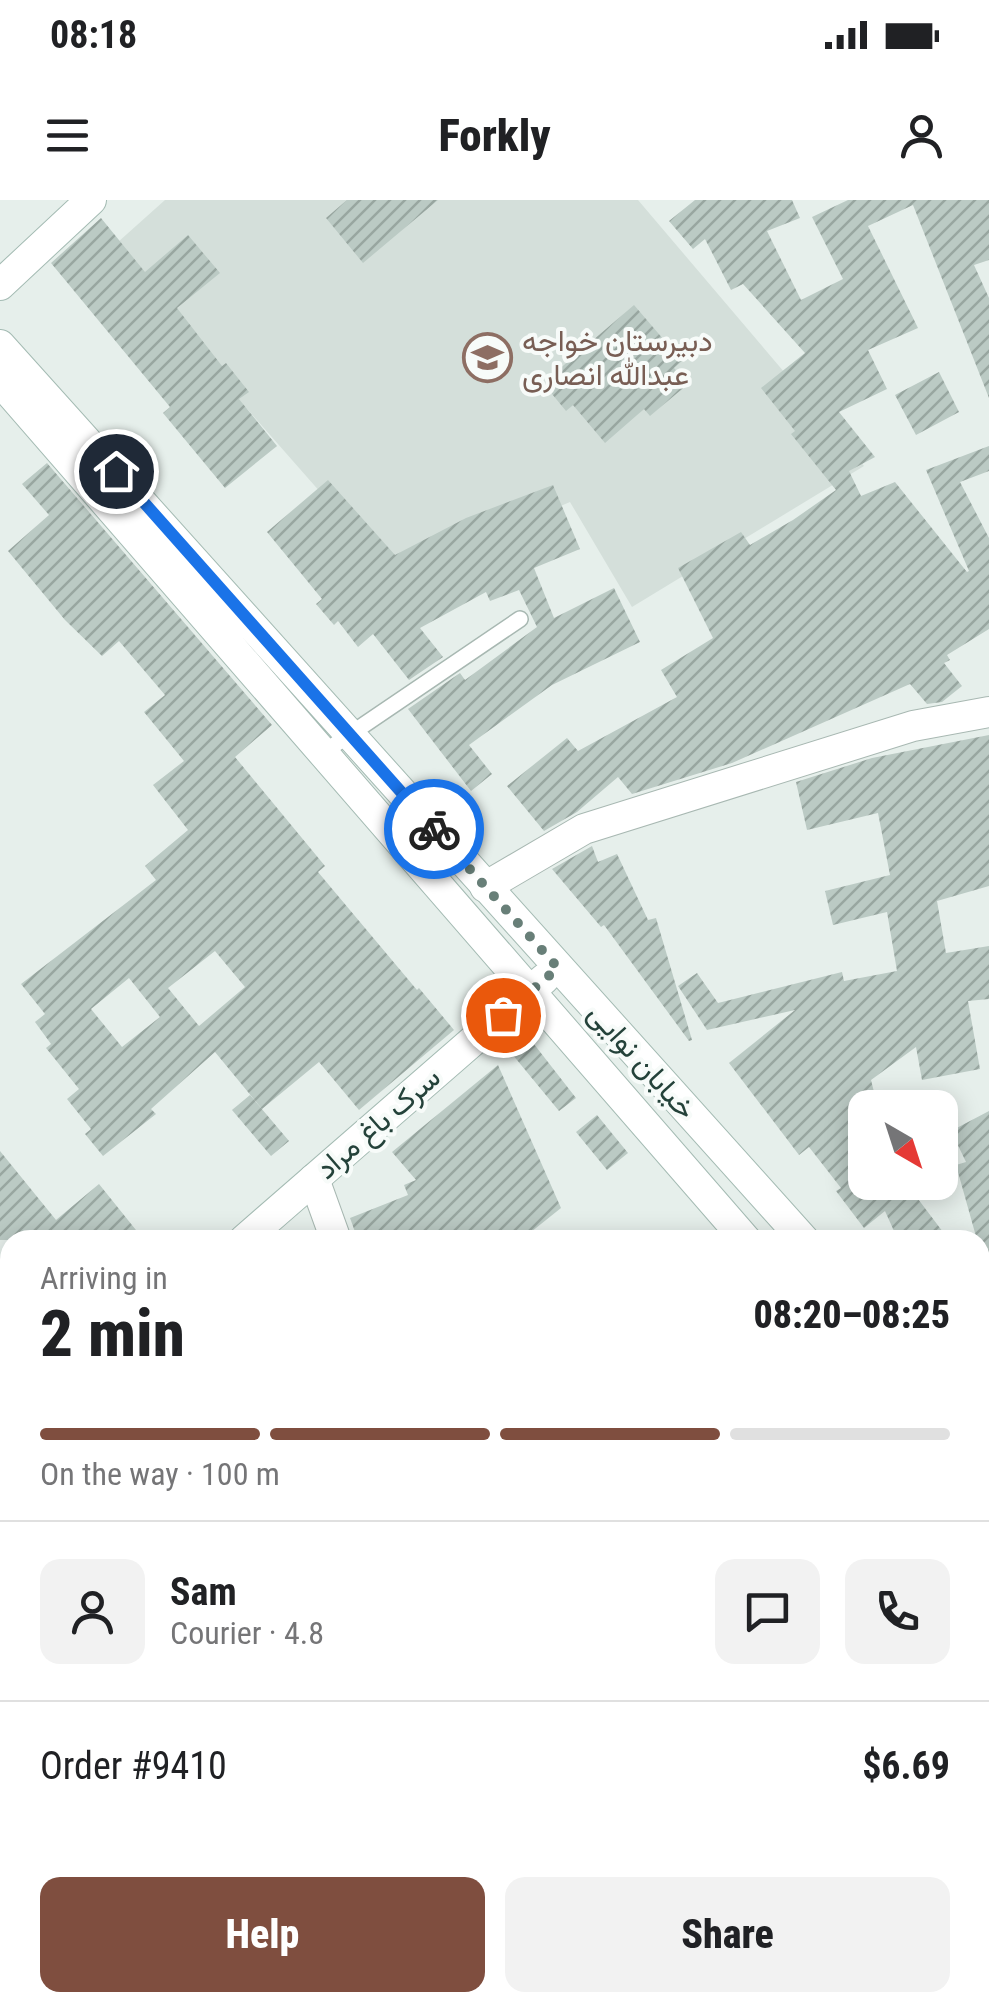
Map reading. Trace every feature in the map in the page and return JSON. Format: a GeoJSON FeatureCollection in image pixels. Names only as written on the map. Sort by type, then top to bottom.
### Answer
{"type":"FeatureCollection","features":[{"type":"Feature","properties":{"kind":"street"},"geometry":{"type":"LineString","coordinates":[[0,285],[92,200]]}},
{"type":"Feature","properties":{"kind":"street","name":"خیابان نوایی"},"geometry":{"type":"LineString","coordinates":[[0,345],[795,1230]]}},
{"type":"Feature","properties":{"kind":"street","name":"خیابان نوایی"},"geometry":{"type":"LineString","coordinates":[[0,381],[737,1230]]}},
{"type":"Feature","properties":{"kind":"street"},"geometry":{"type":"LineString","coordinates":[[485,888],[584,830],[913,726],[989,712]]}},
{"type":"Feature","properties":{"kind":"street","name":"سرک باغ مراد"},"geometry":{"type":"LineString","coordinates":[[255,1230],[558,968]]}},
{"type":"Feature","properties":{"kind":"street"},"geometry":{"type":"LineString","coordinates":[[314,1179],[332,1230]]}},
{"type":"Feature","properties":{"kind":"lane"},"geometry":{"type":"LineString","coordinates":[[324,752],[520,619]]}},
{"type":"Feature","properties":{"kind":"shaded area","name":"دبیرستان خواجه عبدالله انصاری"},"geometry":{"type":"Polygon","coordinates":[[[165,200],[638,200],[864,466],[632,607],[570,502],[395,577],[108,251],[165,200]]]}},
{"type":"Feature","properties":{"kind":"building"},"geometry":{"type":"Polygon","coordinates":[[[347,200],[438,200],[363,263],[326,218],[347,200]]]}},
{"type":"Feature","properties":{"kind":"building"},"geometry":{"type":"Polygon","coordinates":[[[695,200],[792,200],[800,218],[767,231],[801,300],[843,279],[812,217],[848,200],[989,200],[989,260],[974,265],[989,298],[989,398],[913,205],[868,226],[918,328],[868,350],[887,389],[839,412],[875,457],[849,471],[861,496],[895,482],[967,572],[926,470],[989,446],[989,471],[960,482],[989,538],[989,629],[947,655],[950,660],[944,663],[962,686],[942,702],[927,704],[910,684],[732,763],[632,794],[618,777],[577,812],[544,831],[507,786],[567,738],[578,751],[677,697],[661,670],[713,638],[678,568],[741,532],[750,545],[836,490],[791,434],[795,431],[761,388],[805,353],[743,284],[731,290],[705,239],[693,249],[669,221],[695,200]]]}},
{"type":"Feature","properties":{"kind":"building"},"geometry":{"type":"Polygon","coordinates":[[[101,218],[145,272],[188,235],[220,273],[177,308],[222,366],[226,363],[249,392],[239,399],[277,446],[225,488],[163,413],[170,407],[51,263],[101,218]]]}},
{"type":"Feature","properties":{"kind":"building"},"geometry":{"type":"Polygon","coordinates":[[[634,305],[682,361],[674,368],[688,384],[650,416],[644,409],[605,443],[573,405],[566,411],[543,383],[634,305]]]}},
{"type":"Feature","properties":{"kind":"building"},"geometry":{"type":"Polygon","coordinates":[[[939,372],[959,412],[916,435],[895,395],[939,372]]]}},
{"type":"Feature","properties":{"kind":"building"},"geometry":{"type":"Polygon","coordinates":[[[47,463],[272,725],[235,757],[325,866],[318,872],[454,1030],[359,1110],[319,1062],[262,1109],[215,1052],[151,1109],[156,1114],[103,1156],[85,1134],[91,1129],[67,1099],[79,1089],[46,1048],[51,1044],[35,1022],[45,1014],[21,984],[156,880],[145,866],[188,830],[153,785],[184,761],[144,712],[165,695],[119,641],[102,656],[65,620],[8,551],[49,515],[22,484],[47,463]],[[215,951],[168,988],[199,1026],[245,987],[215,951]],[[129,978],[91,1009],[122,1047],[160,1017],[129,978]]]}},
{"type":"Feature","properties":{"kind":"building"},"geometry":{"type":"Polygon","coordinates":[[[328,480],[395,555],[466,518],[553,485],[580,549],[534,568],[554,618],[614,588],[640,642],[552,685],[469,745],[492,774],[471,791],[408,709],[460,673],[465,680],[537,627],[519,590],[490,601],[486,592],[420,628],[443,657],[409,680],[373,634],[358,647],[338,621],[334,625],[316,604],[322,599],[267,532],[328,480]]]}},
{"type":"Feature","properties":{"kind":"building"},"geometry":{"type":"Polygon","coordinates":[[[989,735],[989,886],[937,901],[946,953],[989,946],[989,999],[968,1001],[980,1069],[922,1080],[916,1047],[871,1080],[874,1090],[848,1090],[848,1200],[919,1200],[941,1230],[894,1230],[885,1211],[864,1228],[836,1191],[841,1188],[809,1147],[799,1155],[729,1063],[795,1010],[707,1030],[678,986],[697,973],[718,1003],[842,972],[844,981],[897,971],[887,912],[833,925],[825,891],[890,875],[878,813],[807,830],[796,782],[872,758],[989,735]]]}},
{"type":"Feature","properties":{"kind":"building"},"geometry":{"type":"Polygon","coordinates":[[[592,846],[598,862],[617,854],[648,920],[656,918],[692,1040],[604,925],[601,927],[552,869],[592,846]]]}},
{"type":"Feature","properties":{"kind":"building"},"geometry":{"type":"Polygon","coordinates":[[[530,1039],[576,1098],[559,1111],[512,1054],[530,1039]]]}},
{"type":"Feature","properties":{"kind":"building"},"geometry":{"type":"Polygon","coordinates":[[[498,1065],[561,1208],[534,1230],[354,1230],[350,1218],[408,1195],[404,1185],[416,1180],[392,1152],[498,1065]]]}},
{"type":"Feature","properties":{"kind":"building"},"geometry":{"type":"Polygon","coordinates":[[[250,1095],[289,1141],[271,1156],[232,1110],[250,1095]]]}},
{"type":"Feature","properties":{"kind":"building"},"geometry":{"type":"Polygon","coordinates":[[[989,1111],[989,1230],[974,1230],[958,1172],[958,1164],[966,1162],[958,1145],[958,1127],[989,1111]]]}},
{"type":"Feature","properties":{"kind":"building"},"geometry":{"type":"Polygon","coordinates":[[[597,1115],[628,1153],[607,1170],[576,1132],[597,1115]]]}},
{"type":"Feature","properties":{"kind":"building"},"geometry":{"type":"Polygon","coordinates":[[[0,1151],[56,1220],[99,1184],[136,1230],[0,1230],[0,1151]]]}},
{"type":"Feature","properties":{"kind":"way so far"},"geometry":{"type":"LineString","coordinates":[[434,829],[558,968],[503,1015]]}},
{"type":"Feature","properties":{"kind":"place","name":"دبیرستان خواجه عبدالله انصاری"},"geometry":{"type":"Point","coordinates":[487,358]}},
{"type":"Feature","properties":{"kind":"route"},"geometry":{"type":"LineString","coordinates":[[116,471],[434,829]]}}]}
